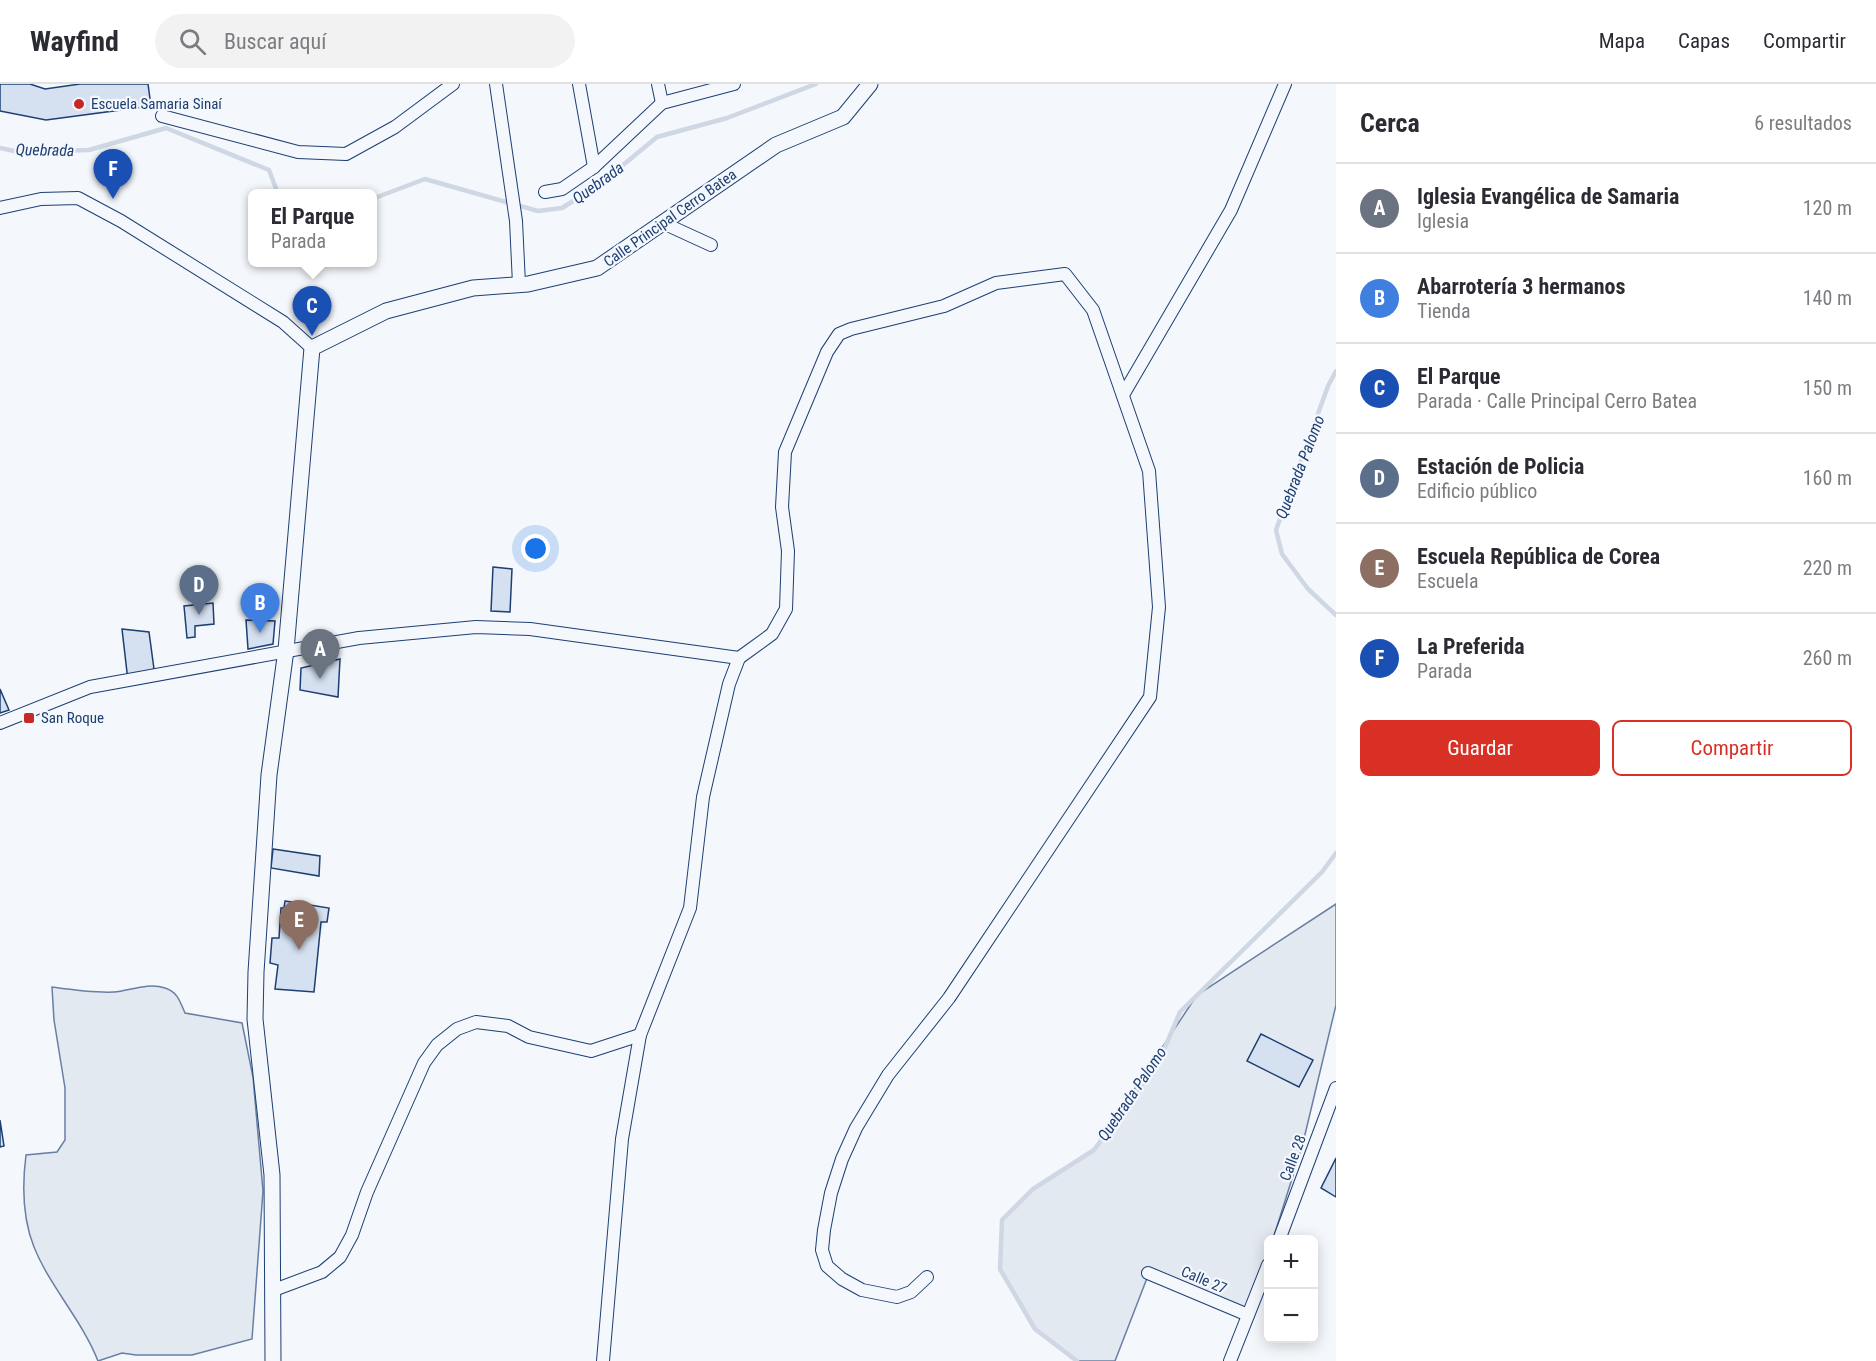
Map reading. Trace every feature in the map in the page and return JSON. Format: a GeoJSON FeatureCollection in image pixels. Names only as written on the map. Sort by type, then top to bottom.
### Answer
{"type":"FeatureCollection","features":[{"type":"Feature","properties":{"kind":"street"},"geometry":{"type":"LineString","coordinates":[[162,116],[298,152],[346,154],[395,127],[453,84]]}},
{"type":"Feature","properties":{"kind":"street"},"geometry":{"type":"LineString","coordinates":[[495,84],[516,221],[519,284]]}},
{"type":"Feature","properties":{"kind":"street"},"geometry":{"type":"LineString","coordinates":[[579,84],[594,167]]}},
{"type":"Feature","properties":{"kind":"street"},"geometry":{"type":"LineString","coordinates":[[658,84],[662,103]]}},
{"type":"Feature","properties":{"kind":"street"},"geometry":{"type":"LineString","coordinates":[[545,192],[562,189],[594,167],[662,103],[734,84]]}},
{"type":"Feature","properties":{"kind":"street","name":"Calle Principal Cerro Batea"},"geometry":{"type":"LineString","coordinates":[[312,348],[386,311],[473,288],[519,284],[597,268],[776,145],[843,117],[870,84]]}},
{"type":"Feature","properties":{"kind":"street"},"geometry":{"type":"LineString","coordinates":[[1123,395],[1231,210],[1285,84]]}},
{"type":"Feature","properties":{"kind":"street"},"geometry":{"type":"LineString","coordinates":[[0,208],[40,199],[78,198],[121,221],[282,322],[312,348],[286,650],[269,775],[256,980],[255,1019],[272,1175],[273,1361]]}},
{"type":"Feature","properties":{"kind":"street"},"geometry":{"type":"LineString","coordinates":[[663,223],[711,245]]}},
{"type":"Feature","properties":{"kind":"street"},"geometry":{"type":"LineString","coordinates":[[603,1361],[622,1139],[640,1035],[690,908],[703,796],[729,684],[739,658],[772,634],[786,609],[788,551],[782,507],[785,452],[826,352],[839,334],[850,329],[944,306],[996,283],[1065,274],[1093,310],[1149,471],[1159,607],[1150,697],[949,998],[888,1075],[856,1128],[831,1193],[822,1250],[826,1266],[842,1280],[862,1290],[897,1297],[911,1292],[927,1277]]}},
{"type":"Feature","properties":{"kind":"street"},"geometry":{"type":"LineString","coordinates":[[0,723],[81,689],[359,638],[476,627],[531,629],[739,658]]}},
{"type":"Feature","properties":{"kind":"street"},"geometry":{"type":"LineString","coordinates":[[274,1290],[322,1272],[340,1257],[352,1235],[367,1192],[424,1063],[437,1045],[457,1029],[476,1022],[508,1026],[529,1037],[591,1051],[640,1035]]}},
{"type":"Feature","properties":{"kind":"street","name":"Calle 28"},"geometry":{"type":"LineString","coordinates":[[1281,1235],[1331,1117],[1336,1088]]}},
{"type":"Feature","properties":{"kind":"street","name":"Calle 27"},"geometry":{"type":"LineString","coordinates":[[1148,1273],[1248,1315]]}},
{"type":"Feature","properties":{"kind":"street"},"geometry":{"type":"LineString","coordinates":[[1230,1361],[1264,1277]]}},
{"type":"Feature","properties":{"kind":"shaded area"},"geometry":{"type":"Polygon","coordinates":[[[1336,904],[1336,1005],[1302,1147],[1274,1235],[1264,1235],[1264,1265],[1248,1315],[1149,1273],[1115,1361],[1077,1361],[1035,1329],[1000,1269],[1002,1220],[1033,1189],[1094,1150],[1197,995],[1336,904]]]}},
{"type":"Feature","properties":{"kind":"shaded area"},"geometry":{"type":"Polygon","coordinates":[[[159,986],[176,995],[185,1013],[242,1023],[253,1077],[263,1191],[252,1339],[192,1355],[122,1353],[98,1361],[84,1332],[48,1276],[34,1247],[27,1224],[24,1178],[26,1155],[57,1152],[65,1140],[65,1088],[54,1020],[52,987],[106,992],[159,986]]]}},
{"type":"Feature","properties":{"kind":"building"},"geometry":{"type":"Polygon","coordinates":[[[0,84],[30,84],[45,89],[80,84],[148,84],[151,106],[46,120],[0,111],[0,84]]]}},
{"type":"Feature","properties":{"kind":"building"},"geometry":{"type":"Polygon","coordinates":[[[493,567],[512,569],[510,612],[491,611],[493,567]]]}},
{"type":"Feature","properties":{"kind":"building"},"geometry":{"type":"Polygon","coordinates":[[[213,603],[214,624],[195,626],[195,637],[187,638],[184,606],[213,603]]]}},
{"type":"Feature","properties":{"kind":"building"},"geometry":{"type":"Polygon","coordinates":[[[246,620],[275,621],[273,644],[248,649],[246,620]]]}},
{"type":"Feature","properties":{"kind":"building"},"geometry":{"type":"Polygon","coordinates":[[[122,629],[149,632],[154,669],[128,681],[122,629]]]}},
{"type":"Feature","properties":{"kind":"building"},"geometry":{"type":"Polygon","coordinates":[[[340,659],[338,697],[300,690],[301,668],[340,659]]]}},
{"type":"Feature","properties":{"kind":"building"},"geometry":{"type":"Polygon","coordinates":[[[0,689],[9,710],[0,713],[0,689]]]}},
{"type":"Feature","properties":{"kind":"building"},"geometry":{"type":"Polygon","coordinates":[[[273,849],[320,856],[319,876],[271,868],[273,849]]]}},
{"type":"Feature","properties":{"kind":"building"},"geometry":{"type":"Polygon","coordinates":[[[285,901],[329,908],[327,922],[321,922],[314,992],[275,989],[278,965],[270,963],[272,938],[279,938],[281,908],[284,908],[285,901]]]}},
{"type":"Feature","properties":{"kind":"building"},"geometry":{"type":"Polygon","coordinates":[[[1261,1034],[1313,1060],[1299,1087],[1247,1061],[1261,1034]]]}},
{"type":"Feature","properties":{"kind":"building"},"geometry":{"type":"Polygon","coordinates":[[[0,1120],[4,1146],[0,1147],[0,1120]]]}},
{"type":"Feature","properties":{"kind":"building"},"geometry":{"type":"Polygon","coordinates":[[[1336,1158],[1336,1197],[1321,1188],[1336,1158]]]}},
{"type":"Feature","properties":{"kind":"waterway","name":"Quebrada"},"geometry":{"type":"LineString","coordinates":[[377,197],[425,179],[538,211],[562,208],[600,184],[657,137],[727,118],[816,84]]}},
{"type":"Feature","properties":{"kind":"waterway","name":"Quebrada"},"geometry":{"type":"LineString","coordinates":[[0,148],[19,152],[89,150],[166,128],[269,170],[276,189]]}},
{"type":"Feature","properties":{"kind":"waterway","name":"Quebrada Palomo"},"geometry":{"type":"LineString","coordinates":[[1336,371],[1328,386],[1276,530],[1282,554],[1308,589],[1336,615]]}},
{"type":"Feature","properties":{"kind":"waterway","name":"Quebrada Palomo"},"geometry":{"type":"LineString","coordinates":[[1077,1361],[1035,1329],[1000,1269],[1002,1220],[1033,1189],[1094,1150],[1160,1059],[1180,1012],[1322,872],[1336,853]]}},
{"type":"Feature","properties":{"kind":"place","name":"Escuela Samaria Sinaí"},"geometry":{"type":"Point","coordinates":[79,104]}},
{"type":"Feature","properties":{"kind":"place","name":"La Preferida"},"geometry":{"type":"Point","coordinates":[113,199]}},
{"type":"Feature","properties":{"kind":"place","name":"El Parque"},"geometry":{"type":"Point","coordinates":[312,336]}},
{"type":"Feature","properties":{"kind":"place","name":"Estación de Policia"},"geometry":{"type":"Point","coordinates":[199,615]}},
{"type":"Feature","properties":{"kind":"place","name":"Abarrotería 3 hermanos"},"geometry":{"type":"Point","coordinates":[260,633]}},
{"type":"Feature","properties":{"kind":"place","name":"Iglesia Evangélica de Samaria"},"geometry":{"type":"Point","coordinates":[320,679]}},
{"type":"Feature","properties":{"kind":"place","name":"San Roque"},"geometry":{"type":"Point","coordinates":[29,718]}},
{"type":"Feature","properties":{"kind":"place","name":"Escuela República de Corea"},"geometry":{"type":"Point","coordinates":[299,950]}}]}
